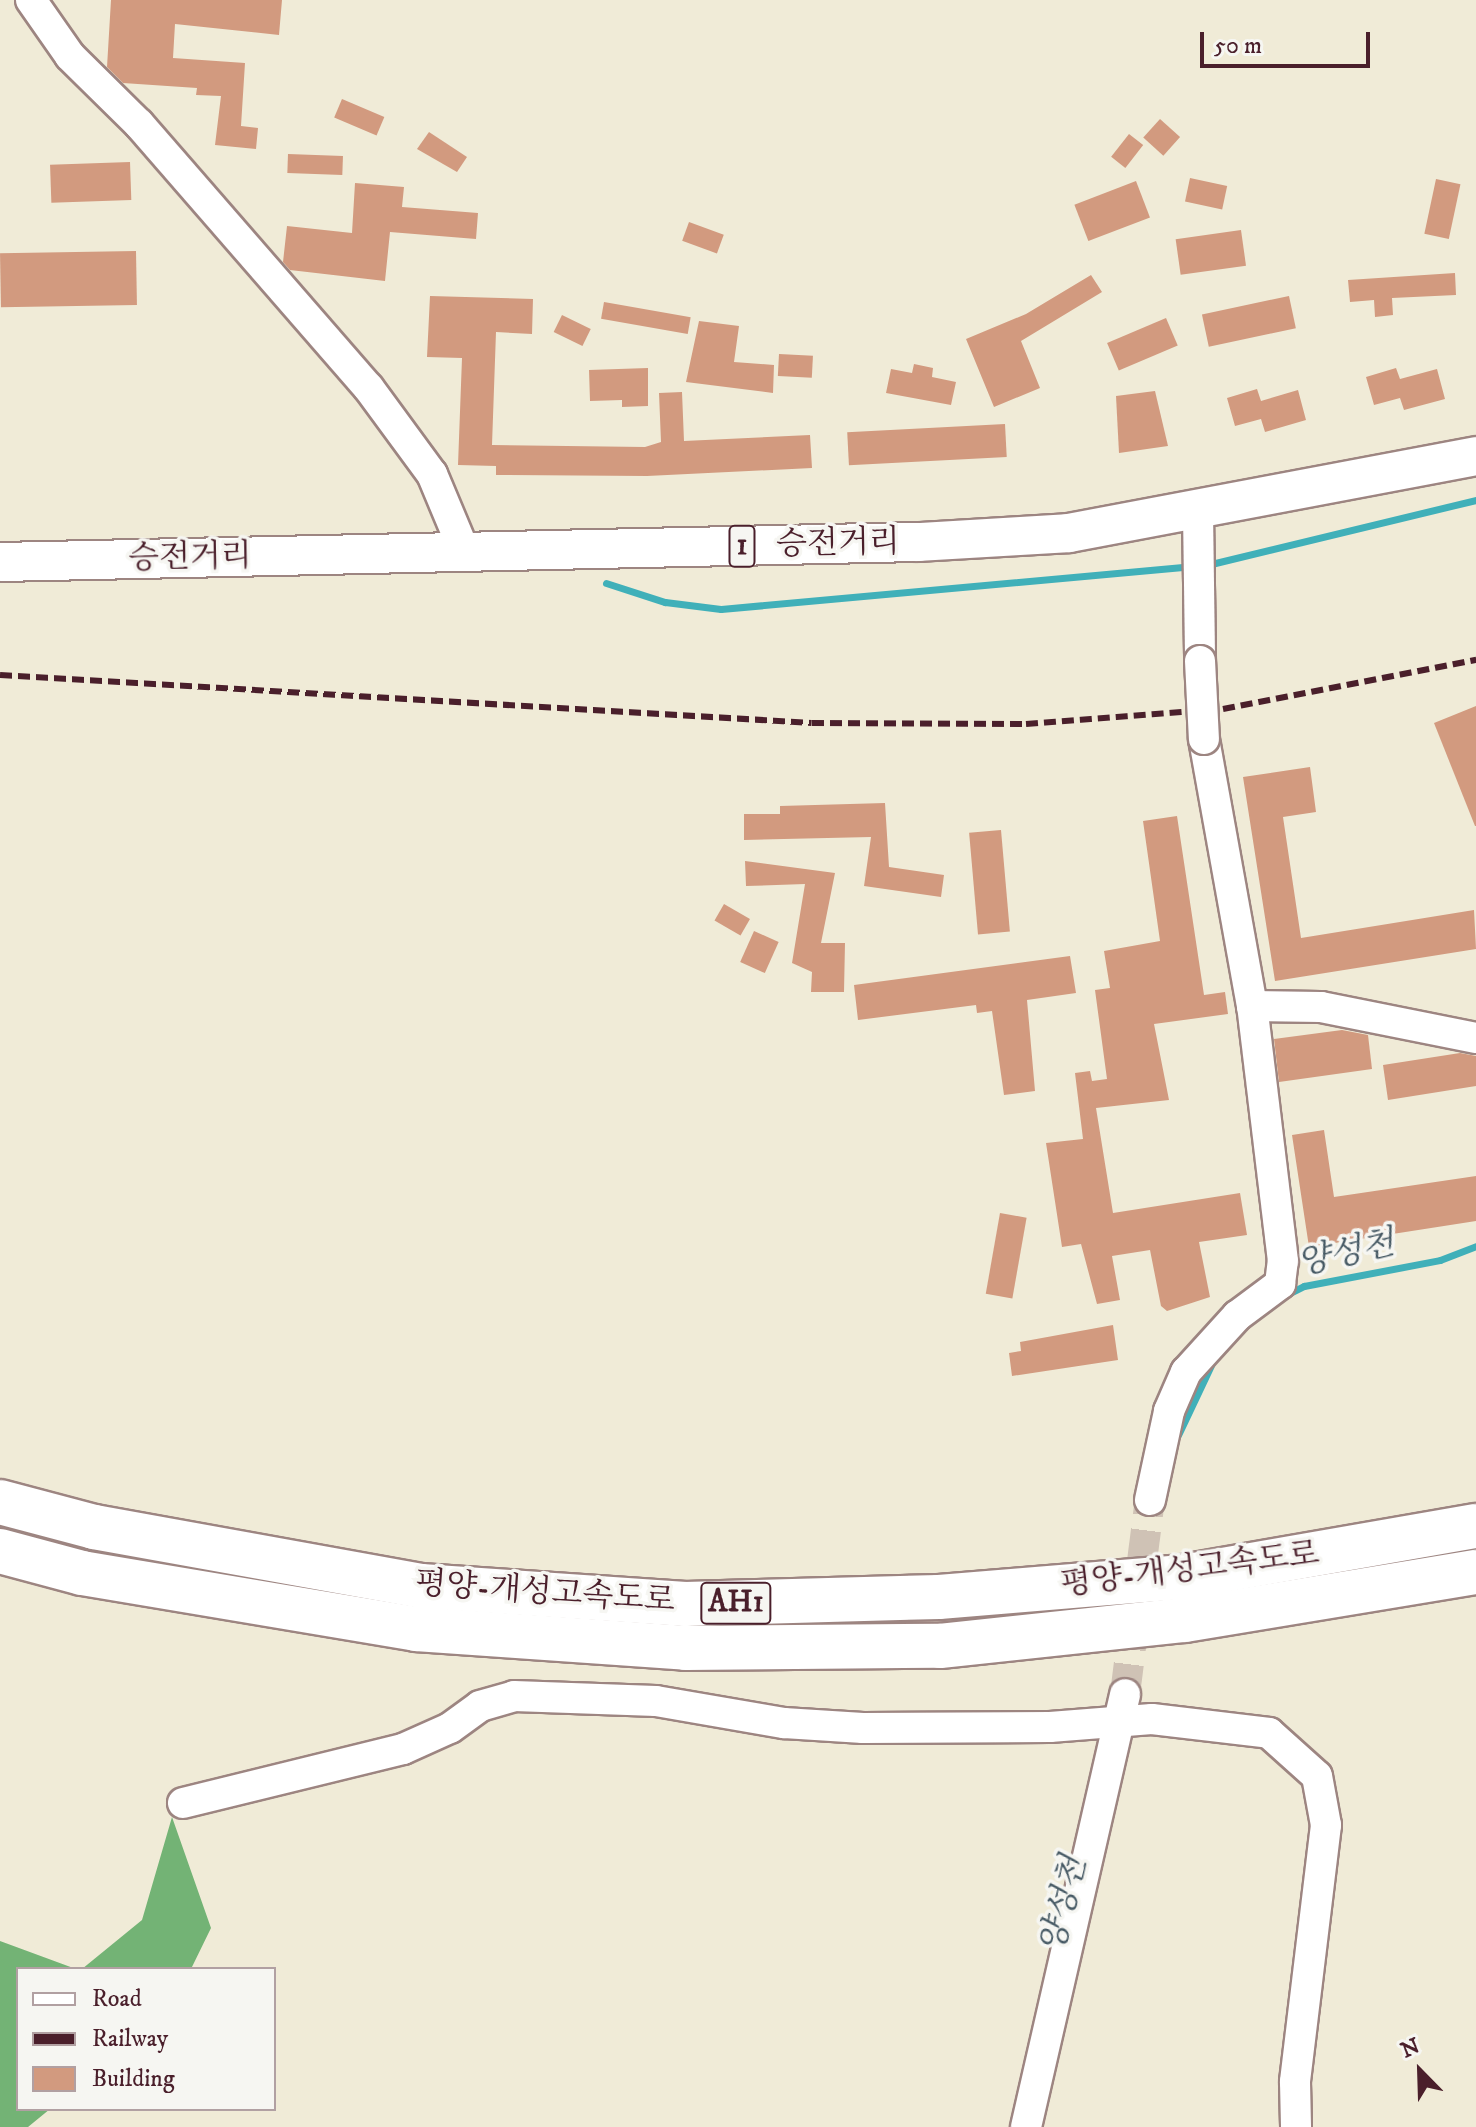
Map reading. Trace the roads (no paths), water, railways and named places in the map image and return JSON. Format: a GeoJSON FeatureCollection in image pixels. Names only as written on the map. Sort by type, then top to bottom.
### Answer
{"type":"FeatureCollection","features":[{"type":"Feature","properties":{"kind":"highway","name":"평양-개성고속도로"},"geometry":{"type":"LineString","coordinates":[[0,1502],[94,1527],[421,1586],[685,1604],[939,1597],[1183,1577],[1476,1526]]}},
{"type":"Feature","properties":{"kind":"highway","name":"평양-개성고속도로"},"geometry":{"type":"LineString","coordinates":[[0,1551],[82,1573],[416,1629],[686,1648],[940,1646],[1185,1620],[1476,1572]]}},
{"type":"Feature","properties":{"kind":"main road","name":"승전거리"},"geometry":{"type":"LineString","coordinates":[[0,562],[919,542],[1069,533],[1198,512],[1476,456]]}},
{"type":"Feature","properties":{"kind":"street"},"geometry":{"type":"LineString","coordinates":[[31,0],[70,56],[139,124],[368,387],[432,474],[465,553]]}},
{"type":"Feature","properties":{"kind":"street"},"geometry":{"type":"LineString","coordinates":[[1150,1500],[1169,1411],[1186,1372],[1237,1316],[1280,1284],[1283,1261],[1252,1006],[1204,739],[1198,512]]}},
{"type":"Feature","properties":{"kind":"street"},"geometry":{"type":"LineString","coordinates":[[1252,1006],[1321,1007],[1476,1038]]}},
{"type":"Feature","properties":{"kind":"street"},"geometry":{"type":"LineString","coordinates":[[183,1803],[403,1749],[450,1728],[480,1706],[514,1696],[656,1701],[784,1723],[863,1728],[1123,1708],[1269,1733],[1317,1776],[1326,1825],[1295,2082],[1296,2127]]}},
{"type":"Feature","properties":{"kind":"street"},"geometry":{"type":"LineString","coordinates":[[1026,2127],[1123,1708]]}},
{"type":"Feature","properties":{"kind":"waterway"},"geometry":{"type":"LineString","coordinates":[[1207,565],[1476,500]]}},
{"type":"Feature","properties":{"kind":"waterway"},"geometry":{"type":"LineString","coordinates":[[606,583],[665,602],[721,609],[1191,566]]}},
{"type":"Feature","properties":{"kind":"waterway","name":"양성천"},"geometry":{"type":"LineString","coordinates":[[1288,1294],[1304,1286],[1440,1260],[1476,1246]]}},
{"type":"Feature","properties":{"kind":"waterway","name":"양성천"},"geometry":{"type":"LineString","coordinates":[[1178,1435],[1212,1363]]}},
{"type":"Feature","properties":{"kind":"tunnel"},"geometry":{"type":"LineString","coordinates":[[1125,1694],[1150,1500]]}},
{"type":"Feature","properties":{"kind":"railway"},"geometry":{"type":"LineString","coordinates":[[0,675],[812,723],[1026,724],[1223,709],[1476,660]]}}]}
